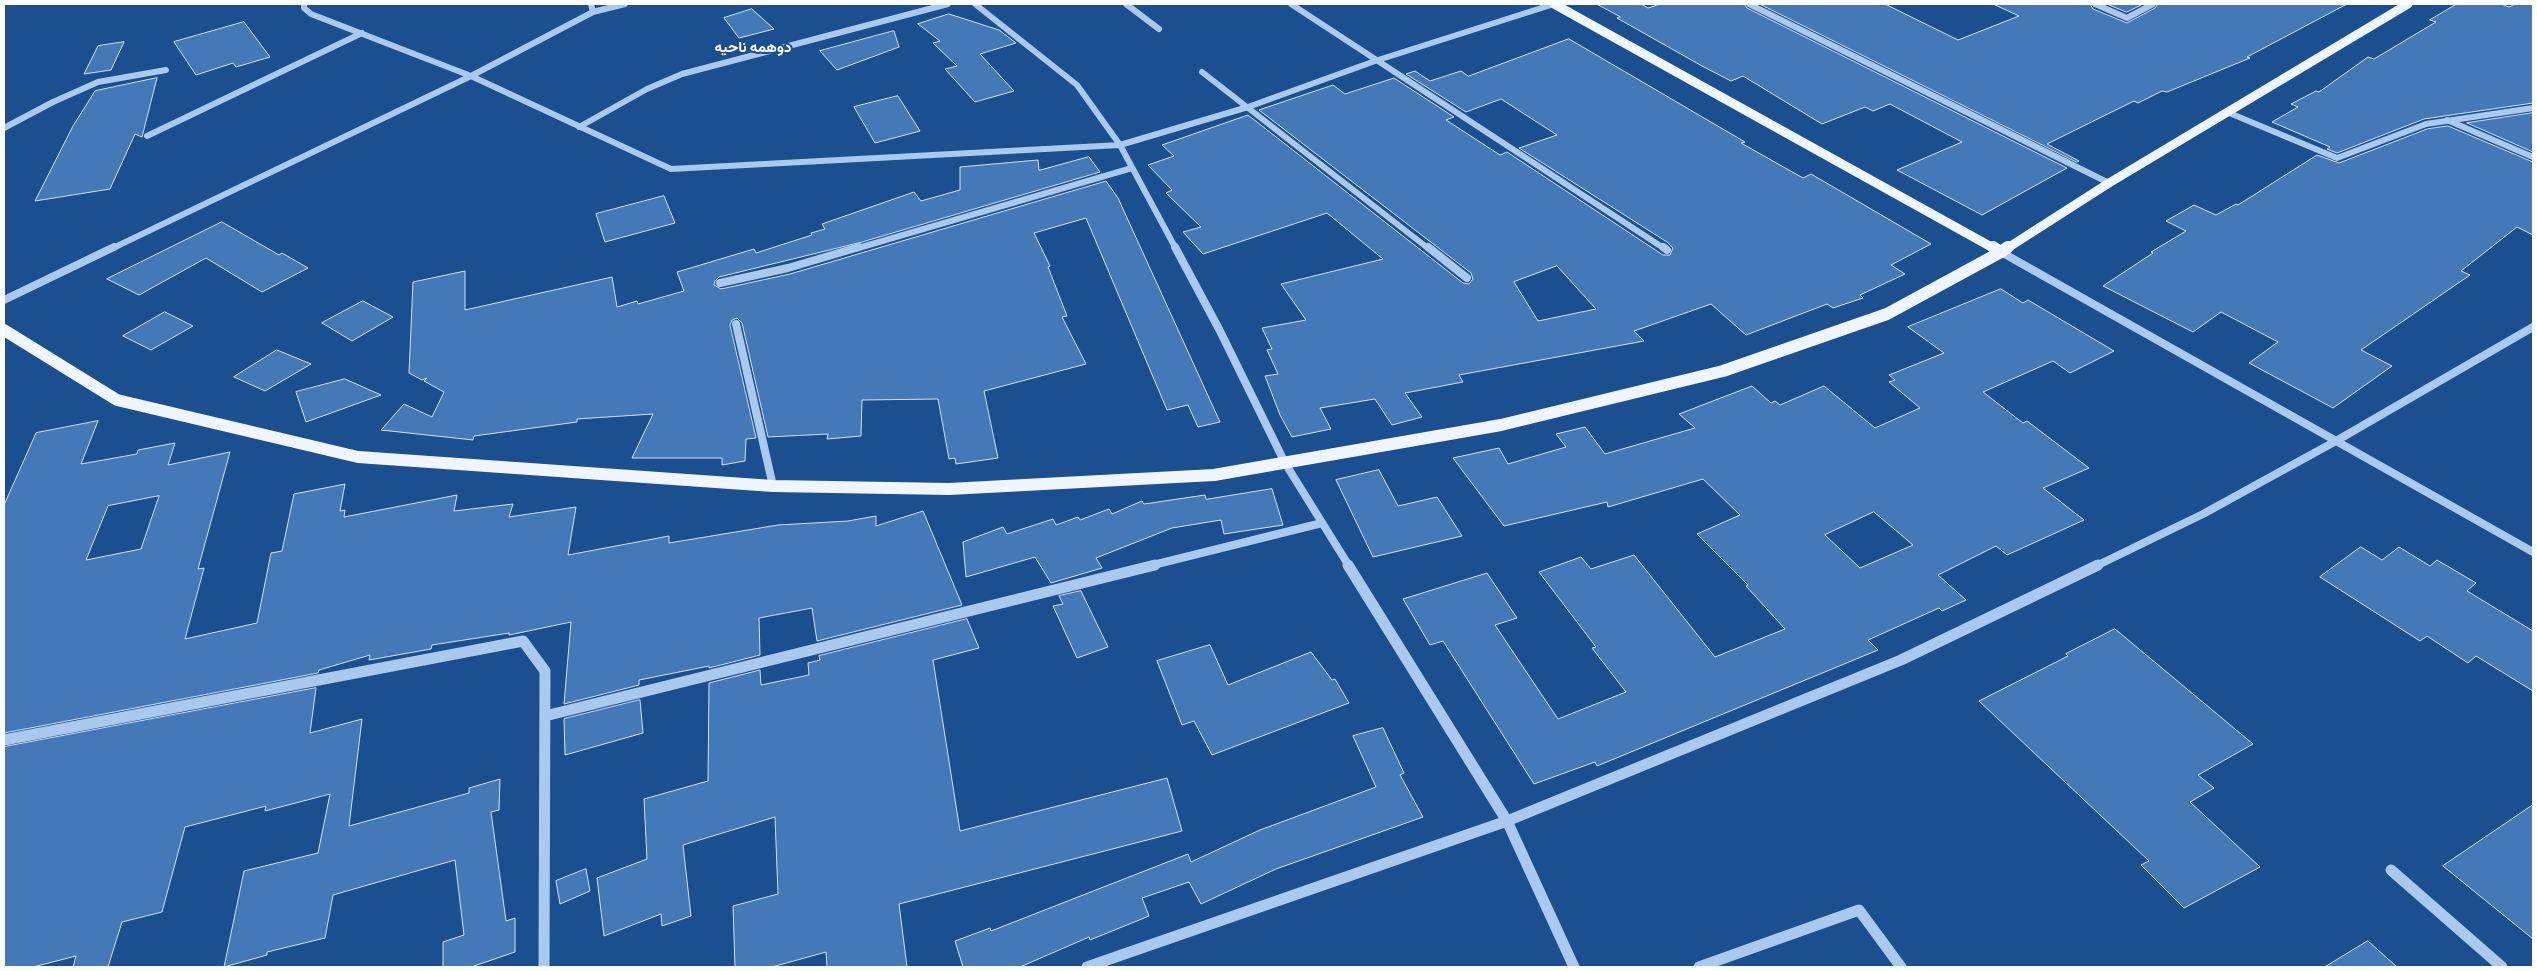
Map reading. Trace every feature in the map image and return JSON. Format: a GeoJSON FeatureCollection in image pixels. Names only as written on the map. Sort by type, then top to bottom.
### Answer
{"type":"FeatureCollection","features":[{"type":"Feature","properties":{"kind":"main road"},"geometry":{"type":"LineString","coordinates":[[1554,4],[2001,252]]}},
{"type":"Feature","properties":{"kind":"main road"},"geometry":{"type":"LineString","coordinates":[[4,330],[117,400],[358,456],[773,486],[949,489],[1214,475],[1501,425],[1723,371],[1887,314],[2001,252],[2109,183],[2408,4]]}},
{"type":"Feature","properties":{"kind":"street"},"geometry":{"type":"LineString","coordinates":[[304,4],[304,8],[311,14],[471,76],[671,169],[1120,145],[1248,107],[1375,61],[1554,4]]}},
{"type":"Feature","properties":{"kind":"street"},"geometry":{"type":"LineString","coordinates":[[591,4],[593,12]]}},
{"type":"Feature","properties":{"kind":"street"},"geometry":{"type":"LineString","coordinates":[[4,300],[471,76],[593,12],[625,4]]}},
{"type":"Feature","properties":{"kind":"street"},"geometry":{"type":"LineString","coordinates":[[579,126],[647,89],[682,74],[948,4]]}},
{"type":"Feature","properties":{"kind":"street"},"geometry":{"type":"LineString","coordinates":[[975,4],[1077,85],[1120,145],[1220,331],[1285,463],[1507,821],[1574,967]]}},
{"type":"Feature","properties":{"kind":"street"},"geometry":{"type":"LineString","coordinates":[[1126,4],[1160,30]]}},
{"type":"Feature","properties":{"kind":"street"},"geometry":{"type":"LineString","coordinates":[[1291,4],[1375,61],[1667,250]]}},
{"type":"Feature","properties":{"kind":"street"},"geometry":{"type":"LineString","coordinates":[[1749,4],[2109,183]]}},
{"type":"Feature","properties":{"kind":"street"},"geometry":{"type":"LineString","coordinates":[[2094,4],[2126,18],[2153,4]]}},
{"type":"Feature","properties":{"kind":"street"},"geometry":{"type":"LineString","coordinates":[[147,136],[362,33]]}},
{"type":"Feature","properties":{"kind":"street"},"geometry":{"type":"LineString","coordinates":[[4,128],[53,102],[98,82],[166,70]]}},
{"type":"Feature","properties":{"kind":"street"},"geometry":{"type":"LineString","coordinates":[[1202,72],[1467,278]]}},
{"type":"Feature","properties":{"kind":"street"},"geometry":{"type":"LineString","coordinates":[[2227,112],[2337,158],[2410,130],[2447,120],[2533,108]]}},
{"type":"Feature","properties":{"kind":"street"},"geometry":{"type":"LineString","coordinates":[[2447,120],[2533,157]]}},
{"type":"Feature","properties":{"kind":"street"},"geometry":{"type":"LineString","coordinates":[[720,283],[788,268],[1132,168]]}},
{"type":"Feature","properties":{"kind":"street"},"geometry":{"type":"LineString","coordinates":[[2001,252],[2533,552]]}},
{"type":"Feature","properties":{"kind":"street"},"geometry":{"type":"LineString","coordinates":[[736,324],[773,486]]}},
{"type":"Feature","properties":{"kind":"street"},"geometry":{"type":"LineString","coordinates":[[1087,967],[1507,821],[1901,660],[2203,514],[2336,441],[2533,327]]}},
{"type":"Feature","properties":{"kind":"street"},"geometry":{"type":"LineString","coordinates":[[545,716],[1322,523]]}},
{"type":"Feature","properties":{"kind":"street"},"geometry":{"type":"LineString","coordinates":[[4,740],[524,641],[545,671],[544,967]]}},
{"type":"Feature","properties":{"kind":"street"},"geometry":{"type":"LineString","coordinates":[[2391,870],[2502,967]]}},
{"type":"Feature","properties":{"kind":"street"},"geometry":{"type":"LineString","coordinates":[[1699,967],[1859,910],[1901,967]]}},
{"type":"Feature","properties":{"kind":"building"},"geometry":{"type":"Polygon","coordinates":[[[1597,4],[1641,4],[1648,8],[1660,4],[1744,4],[1747,8],[2067,168],[1982,215],[1897,170],[1962,142],[1890,104],[1873,111],[1865,107],[1822,124],[1743,76],[1731,81],[1702,66],[1617,18],[1620,17],[1597,4]]]}},
{"type":"Feature","properties":{"kind":"building"},"geometry":{"type":"Polygon","coordinates":[[[1760,4],[1885,4],[1958,40],[2019,16],[1993,4],[2090,4],[2093,9],[2127,23],[2155,8],[2158,4],[2347,4],[2247,57],[2250,58],[2167,92],[2162,91],[2138,103],[2134,101],[2047,144],[2079,161],[2077,162],[1760,4]]]}},
{"type":"Feature","properties":{"kind":"building"},"geometry":{"type":"Polygon","coordinates":[[[2107,4],[2143,4],[2127,12],[2107,4]]]}},
{"type":"Feature","properties":{"kind":"building"},"geometry":{"type":"Polygon","coordinates":[[[2457,4],[2501,4],[2509,7],[2515,4],[2533,4],[2533,103],[2424,119],[2337,153],[2327,149],[2330,147],[2272,122],[2298,107],[2291,104],[2316,91],[2319,92],[2368,57],[2374,59],[2436,22],[2430,20],[2457,4]]]}},
{"type":"Feature","properties":{"kind":"building"},"geometry":{"type":"Polygon","coordinates":[[[752,9],[774,29],[739,38],[724,18],[752,9]]]}},
{"type":"Feature","properties":{"kind":"building"},"geometry":{"type":"Polygon","coordinates":[[[949,14],[999,30],[1016,43],[980,54],[1014,91],[975,102],[945,69],[957,66],[933,43],[940,41],[918,24],[949,14]]]}},
{"type":"Feature","properties":{"kind":"building"},"geometry":{"type":"Polygon","coordinates":[[[244,22],[270,57],[236,67],[233,63],[196,75],[174,42],[244,22]]]}},
{"type":"Feature","properties":{"kind":"building"},"geometry":{"type":"Polygon","coordinates":[[[894,31],[899,47],[837,70],[820,51],[894,31]]]}},
{"type":"Feature","properties":{"kind":"building"},"geometry":{"type":"Polygon","coordinates":[[[1569,39],[1745,142],[1741,143],[1803,178],[1811,174],[1931,244],[1891,265],[1905,274],[1860,295],[1863,298],[1833,308],[1827,304],[1746,335],[1711,304],[1634,331],[1644,341],[1459,375],[1463,382],[1405,393],[1422,417],[1392,425],[1375,399],[1320,408],[1331,429],[1292,437],[1280,415],[1265,376],[1278,374],[1267,350],[1272,349],[1262,328],[1306,320],[1281,284],[1383,259],[1327,213],[1203,254],[1183,232],[1201,227],[1166,193],[1172,190],[1148,165],[1174,156],[1162,145],[1248,115],[1463,283],[1469,284],[1473,279],[1471,273],[1259,110],[1333,85],[1345,94],[1394,78],[1454,117],[1446,120],[1500,155],[1507,152],[1663,255],[1670,255],[1673,248],[1667,242],[1519,148],[1557,135],[1501,99],[1466,112],[1406,74],[1415,71],[1430,81],[1461,71],[1468,76],[1569,39]],[[1557,266],[1514,282],[1538,321],[1596,309],[1557,266]]]}},
{"type":"Feature","properties":{"kind":"building"},"geometry":{"type":"Polygon","coordinates":[[[124,42],[111,70],[84,74],[98,46],[124,42]]]}},
{"type":"Feature","properties":{"kind":"building"},"geometry":{"type":"Polygon","coordinates":[[[157,78],[142,137],[135,134],[110,189],[35,201],[73,126],[95,91],[157,78]]]}},
{"type":"Feature","properties":{"kind":"building"},"geometry":{"type":"Polygon","coordinates":[[[898,96],[920,131],[875,143],[854,107],[898,96]]]}},
{"type":"Feature","properties":{"kind":"building"},"geometry":{"type":"Polygon","coordinates":[[[2533,113],[2533,152],[2467,123],[2533,113]]]}},
{"type":"Feature","properties":{"kind":"building"},"geometry":{"type":"Polygon","coordinates":[[[2448,126],[2533,162],[2533,235],[2517,227],[2461,271],[2470,275],[2361,350],[2392,366],[2333,408],[2249,363],[2278,342],[2221,312],[2193,332],[2103,286],[2153,253],[2151,252],[2186,231],[2166,221],[2194,205],[2216,215],[2236,204],[2238,205],[2317,155],[2339,163],[2427,129],[2448,126]]]}},
{"type":"Feature","properties":{"kind":"building"},"geometry":{"type":"Polygon","coordinates":[[[1089,157],[1100,172],[862,242],[719,277],[714,285],[721,289],[790,274],[1106,181],[1118,198],[1220,422],[1198,427],[1188,405],[1167,410],[1086,218],[1034,233],[1050,266],[1048,267],[1067,316],[1062,317],[1086,364],[984,391],[998,458],[956,464],[955,458],[949,459],[938,399],[862,400],[861,436],[827,439],[828,434],[768,437],[742,323],[737,318],[732,320],[730,325],[756,438],[746,439],[745,461],[722,465],[722,458],[632,458],[653,414],[577,419],[577,422],[474,436],[473,440],[381,430],[404,404],[432,417],[444,392],[424,381],[427,378],[422,380],[409,373],[413,282],[465,271],[465,310],[612,277],[617,307],[637,301],[638,304],[684,291],[677,272],[754,249],[756,253],[812,235],[811,233],[825,229],[822,224],[914,192],[921,201],[960,190],[960,167],[1038,160],[1039,170],[1089,157]]]}},
{"type":"Feature","properties":{"kind":"building"},"geometry":{"type":"Polygon","coordinates":[[[664,196],[675,223],[605,242],[596,214],[664,196]]]}},
{"type":"Feature","properties":{"kind":"building"},"geometry":{"type":"Polygon","coordinates":[[[222,222],[279,255],[282,253],[308,268],[262,292],[206,258],[139,295],[107,279],[222,222]]]}},
{"type":"Feature","properties":{"kind":"building"},"geometry":{"type":"Polygon","coordinates":[[[2001,289],[2023,303],[2028,300],[2114,351],[2070,373],[2053,361],[1983,392],[2023,423],[2027,421],[2089,468],[2043,488],[2084,520],[2007,555],[1996,546],[1938,575],[1966,600],[1942,611],[1939,608],[1868,640],[1878,650],[1597,766],[1595,762],[1534,784],[1443,641],[1430,645],[1403,599],[1487,573],[1517,618],[1495,625],[1558,719],[1626,692],[1592,648],[1596,647],[1539,572],[1581,557],[1591,569],[1634,555],[1715,657],[1785,629],[1746,586],[1748,585],[1697,534],[1740,515],[1703,479],[1608,507],[1607,502],[1504,526],[1453,458],[1499,448],[1508,464],[1566,447],[1556,434],[1585,427],[1605,454],[1695,428],[1679,414],[1752,386],[1771,403],[1775,401],[1780,405],[1824,386],[1875,428],[1920,408],[1889,382],[1895,380],[1889,375],[1944,353],[1908,327],[2001,289]],[[1874,512],[1825,535],[1860,568],[1913,545],[1874,512]]]}},
{"type":"Feature","properties":{"kind":"building"},"geometry":{"type":"Polygon","coordinates":[[[363,301],[393,317],[352,341],[322,323],[363,301]]]}},
{"type":"Feature","properties":{"kind":"building"},"geometry":{"type":"Polygon","coordinates":[[[165,312],[193,326],[151,350],[123,336],[165,312]]]}},
{"type":"Feature","properties":{"kind":"building"},"geometry":{"type":"Polygon","coordinates":[[[277,350],[311,364],[265,391],[234,377],[277,350]]]}},
{"type":"Feature","properties":{"kind":"building"},"geometry":{"type":"Polygon","coordinates":[[[345,379],[381,395],[306,422],[296,392],[345,379]]]}},
{"type":"Feature","properties":{"kind":"building"},"geometry":{"type":"Polygon","coordinates":[[[98,421],[81,464],[137,454],[138,450],[175,443],[168,465],[230,452],[198,569],[204,568],[185,639],[257,623],[271,553],[282,551],[294,494],[345,484],[340,511],[345,510],[344,517],[457,495],[454,511],[513,504],[509,517],[576,507],[568,555],[669,536],[669,543],[778,525],[848,521],[876,516],[876,526],[923,511],[962,605],[817,641],[812,608],[759,618],[760,655],[709,668],[709,666],[639,680],[639,685],[564,704],[571,622],[509,635],[509,633],[432,645],[431,649],[369,660],[370,655],[319,670],[318,673],[4,733],[4,505],[36,433],[98,421]],[[159,496],[108,506],[86,560],[141,549],[159,496]]]}},
{"type":"Feature","properties":{"kind":"building"},"geometry":{"type":"Polygon","coordinates":[[[1379,470],[1398,506],[1437,497],[1462,536],[1373,557],[1336,480],[1379,470]]]}},
{"type":"Feature","properties":{"kind":"building"},"geometry":{"type":"Polygon","coordinates":[[[1272,489],[1283,525],[1224,534],[1221,520],[1172,528],[1096,558],[1102,568],[1051,583],[1035,557],[966,577],[963,542],[1003,527],[1007,534],[1053,519],[1056,525],[1078,517],[1080,520],[1109,509],[1112,514],[1142,501],[1144,504],[1205,495],[1206,499],[1272,489]]]}},
{"type":"Feature","properties":{"kind":"building"},"geometry":{"type":"Polygon","coordinates":[[[2361,547],[2382,560],[2399,547],[2430,566],[2437,560],[2476,583],[2467,591],[2533,631],[2533,691],[2476,656],[2468,663],[2427,636],[2420,641],[2320,577],[2361,547]]]}},
{"type":"Feature","properties":{"kind":"building"},"geometry":{"type":"Polygon","coordinates":[[[1081,591],[1108,647],[1077,658],[1053,606],[1063,604],[1059,596],[1081,591]]]}},
{"type":"Feature","properties":{"kind":"building"},"geometry":{"type":"Polygon","coordinates":[[[967,619],[979,648],[933,660],[960,831],[1167,778],[1182,831],[899,904],[907,967],[827,967],[826,952],[772,967],[735,967],[733,906],[778,894],[775,817],[683,845],[691,916],[662,926],[661,914],[604,936],[597,878],[647,859],[644,799],[708,781],[709,683],[760,670],[761,685],[809,675],[808,663],[820,660],[819,656],[967,619]]]}},
{"type":"Feature","properties":{"kind":"building"},"geometry":{"type":"Polygon","coordinates":[[[2115,629],[2253,744],[2198,775],[2214,788],[2190,802],[2260,867],[2184,908],[2141,865],[2149,861],[1979,701],[2068,656],[2066,654],[2115,629]]]}},
{"type":"Feature","properties":{"kind":"building"},"geometry":{"type":"Polygon","coordinates":[[[1210,645],[1228,685],[1311,652],[1332,680],[1335,679],[1349,703],[1212,755],[1194,721],[1182,725],[1157,661],[1210,645]]]}},
{"type":"Feature","properties":{"kind":"building"},"geometry":{"type":"Polygon","coordinates":[[[316,688],[310,733],[362,719],[349,826],[469,793],[469,788],[500,779],[499,810],[491,812],[506,921],[515,918],[515,952],[471,967],[443,967],[443,942],[464,935],[455,860],[333,895],[325,938],[267,952],[267,955],[224,967],[244,871],[318,853],[330,794],[265,811],[266,806],[185,827],[162,912],[122,922],[108,967],[73,967],[76,956],[33,967],[4,967],[4,747],[316,688]]]}},
{"type":"Feature","properties":{"kind":"building"},"geometry":{"type":"Polygon","coordinates":[[[640,700],[643,733],[565,755],[564,719],[640,700]]]}},
{"type":"Feature","properties":{"kind":"building"},"geometry":{"type":"Polygon","coordinates":[[[1383,728],[1404,773],[1400,775],[1423,817],[1276,869],[1201,904],[1189,882],[1142,898],[1149,916],[1090,940],[1089,937],[1020,967],[963,967],[955,941],[990,928],[991,931],[1188,854],[1191,862],[1260,830],[1376,787],[1353,736],[1383,728]]]}},
{"type":"Feature","properties":{"kind":"building"},"geometry":{"type":"Polygon","coordinates":[[[2533,805],[2533,939],[2443,866],[2533,805]]]}},
{"type":"Feature","properties":{"kind":"building"},"geometry":{"type":"Polygon","coordinates":[[[586,869],[590,891],[560,904],[556,881],[586,869]]]}},
{"type":"Feature","properties":{"kind":"building"},"geometry":{"type":"Polygon","coordinates":[[[2368,941],[2397,967],[2325,967],[2368,941]]]}},
{"type":"Feature","properties":{"kind":"district","name":"دوهمه ناحیه"},"geometry":{"type":"Point","coordinates":[753,49]}}]}
